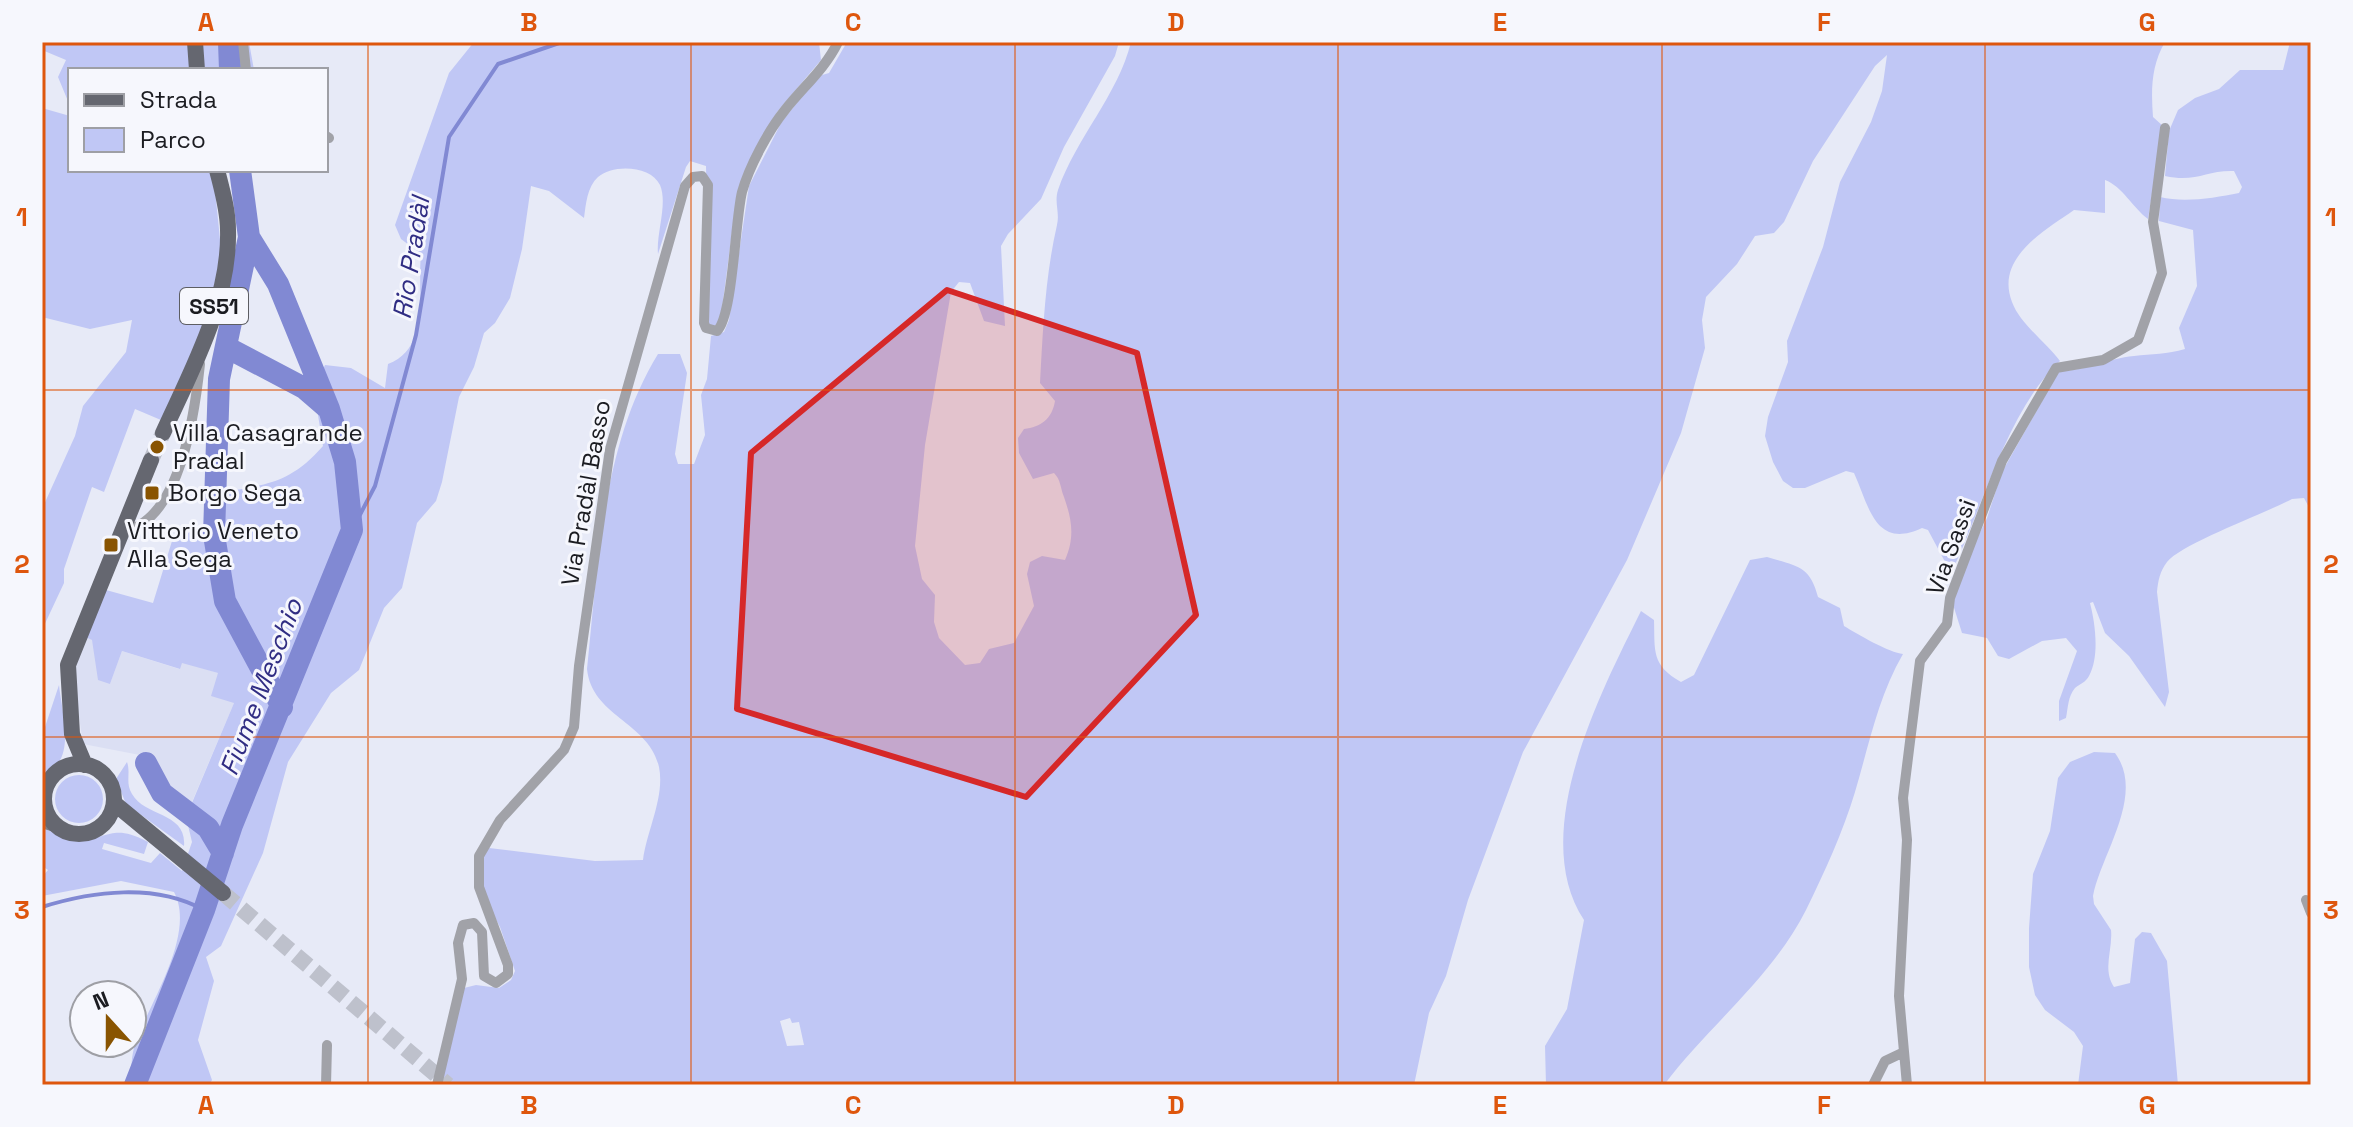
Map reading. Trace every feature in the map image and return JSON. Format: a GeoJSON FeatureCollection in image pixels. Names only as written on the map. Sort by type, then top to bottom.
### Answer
{"type":"FeatureCollection","features":[{"type":"Feature","properties":{"kind":"main road"},"geometry":{"type":"LineString","coordinates":[[195,42],[197,68]]}},
{"type":"Feature","properties":{"kind":"main road","name":"SS51"},"geometry":{"type":"LineString","coordinates":[[163,433],[201,348],[228,241],[226,210],[217,172]]}},
{"type":"Feature","properties":{"kind":"main road"},"geometry":{"type":"LineString","coordinates":[[65,767],[72,734],[68,665],[151,460]]}},
{"type":"Feature","properties":{"kind":"main road"},"geometry":{"type":"LineString","coordinates":[[72,734],[85,765]]}},
{"type":"Feature","properties":{"kind":"main road"},"geometry":{"type":"LineString","coordinates":[[85,765],[104,774],[114,803],[105,822],[86,833],[75,834],[49,823],[43,801],[50,779],[65,767],[85,765]]}},
{"type":"Feature","properties":{"kind":"main road"},"geometry":{"type":"LineString","coordinates":[[114,803],[220,890]]}},
{"type":"Feature","properties":{"kind":"main road"},"geometry":{"type":"LineString","coordinates":[[105,822],[156,836]]}},
{"type":"Feature","properties":{"kind":"street"},"geometry":{"type":"LineString","coordinates":[[243,42],[246,68]]}},
{"type":"Feature","properties":{"kind":"street","name":"Via Pradàl Basso"},"geometry":{"type":"LineString","coordinates":[[437,1085],[462,979],[458,943],[463,925],[474,923],[482,932],[484,976],[496,983],[508,974],[508,965],[479,887],[479,856],[500,820],[564,750],[574,727],[581,651],[610,449],[685,186],[693,177],[702,176],[708,185],[704,323],[706,328],[717,331],[725,313],[744,184],[781,114],[816,76],[838,42]]}},
{"type":"Feature","properties":{"kind":"street","name":"Via Sassi"},"geometry":{"type":"LineString","coordinates":[[1904,1052],[1899,996],[1907,840],[1903,798],[1920,661],[1947,624],[1950,598],[2002,461],[2056,368],[2103,360],[2138,340],[2162,273],[2153,222],[2165,128]]}},
{"type":"Feature","properties":{"kind":"street"},"geometry":{"type":"LineString","coordinates":[[120,532],[133,530],[146,519],[164,497],[184,460],[193,428],[201,348]]}},
{"type":"Feature","properties":{"kind":"street"},"geometry":{"type":"LineString","coordinates":[[2306,900],[2311,913]]}},
{"type":"Feature","properties":{"kind":"street"},"geometry":{"type":"LineString","coordinates":[[326,1085],[327,1045]]}},
{"type":"Feature","properties":{"kind":"street"},"geometry":{"type":"LineString","coordinates":[[1873,1085],[1885,1061],[1904,1052],[1907,1085]]}},
{"type":"Feature","properties":{"kind":"highlighted area"},"geometry":{"type":"Polygon","coordinates":[[[947,290],[1137,353],[1196,615],[1026,797],[737,709],[751,453],[947,290]]]}},
{"type":"Feature","properties":{"kind":"shaded area"},"geometry":{"type":"Polygon","coordinates":[[[83,636],[92,640],[110,684],[122,651],[179,669],[182,662],[218,673],[234,703],[191,804],[174,796],[159,781],[145,756],[83,744],[75,688],[75,662],[83,636]]]}},
{"type":"Feature","properties":{"kind":"green space"},"geometry":{"type":"Polygon","coordinates":[[[43,42],[249,42],[254,68],[68,68],[68,101],[58,77],[66,60],[42,50],[43,42]]]}},
{"type":"Feature","properties":{"kind":"green space"},"geometry":{"type":"Polygon","coordinates":[[[474,42],[819,42],[821,60],[777,112],[736,201],[722,309],[716,328],[709,325],[706,166],[690,161],[686,167],[658,254],[662,193],[660,185],[648,173],[621,169],[598,177],[589,191],[584,218],[549,191],[531,186],[522,249],[510,298],[495,323],[484,333],[474,367],[459,397],[442,482],[436,501],[417,523],[402,588],[384,608],[359,670],[331,693],[288,762],[263,853],[221,946],[206,957],[214,981],[198,1040],[212,1080],[209,1085],[131,1085],[132,1059],[148,1059],[148,1014],[176,947],[179,909],[174,892],[121,881],[42,896],[42,877],[48,870],[42,866],[42,828],[74,839],[112,833],[136,836],[148,842],[144,854],[104,843],[102,849],[151,863],[160,853],[182,871],[192,842],[186,817],[234,703],[211,696],[218,673],[182,663],[180,669],[122,651],[110,684],[98,680],[92,640],[83,636],[106,590],[153,603],[172,541],[221,517],[230,491],[281,479],[302,466],[323,446],[317,409],[308,403],[325,365],[351,368],[385,388],[388,364],[402,356],[411,345],[420,302],[421,254],[401,239],[395,225],[449,73],[474,42]]]}},
{"type":"Feature","properties":{"kind":"green space"},"geometry":{"type":"Polygon","coordinates":[[[847,42],[1119,42],[1115,56],[1064,147],[1041,199],[1008,234],[1001,246],[1005,326],[984,321],[970,283],[959,282],[951,292],[925,445],[915,546],[922,579],[935,595],[934,622],[939,638],[965,665],[980,663],[989,649],[1014,643],[1034,606],[1027,574],[1030,562],[1042,556],[1065,560],[1068,552],[1070,521],[1059,481],[1054,473],[1033,479],[1019,453],[1018,438],[1024,429],[1045,421],[1055,401],[1040,383],[1047,284],[1058,220],[1058,190],[1075,152],[1117,80],[1131,42],[2165,42],[2153,78],[2153,117],[2163,126],[2148,219],[2117,187],[2105,180],[2105,213],[2074,210],[2025,247],[2010,272],[2009,286],[2016,310],[2060,361],[2041,382],[2011,432],[1951,573],[1928,530],[1922,528],[1894,533],[1876,521],[1854,473],[1846,471],[1805,488],[1793,488],[1783,481],[1765,436],[1768,417],[1788,362],[1787,341],[1823,247],[1840,182],[1871,122],[1882,91],[1887,55],[1875,66],[1813,161],[1784,222],[1774,233],[1755,236],[1737,264],[1706,297],[1702,320],[1705,348],[1681,433],[1627,560],[1523,752],[1468,900],[1446,976],[1429,1013],[1414,1085],[441,1085],[460,989],[476,985],[499,988],[511,980],[515,971],[500,927],[484,897],[481,847],[595,861],[643,860],[658,802],[659,767],[644,739],[599,698],[591,685],[587,669],[600,548],[614,466],[639,389],[658,354],[680,354],[687,373],[675,454],[678,464],[694,464],[705,435],[701,395],[707,379],[711,336],[724,332],[729,320],[749,186],[781,123],[807,90],[822,75],[829,73],[847,42]],[[790,1018],[780,1021],[787,1046],[804,1045],[799,1022],[792,1023],[790,1018]]]}},
{"type":"Feature","properties":{"kind":"green space"},"geometry":{"type":"Polygon","coordinates":[[[2290,42],[2311,42],[2311,511],[2304,498],[2292,499],[2206,538],[2167,562],[2157,592],[2169,692],[2165,707],[2129,656],[2105,633],[2093,602],[2090,603],[2096,639],[2092,668],[2086,680],[2073,691],[2066,718],[2059,721],[2059,701],[2077,651],[2066,638],[2042,641],[2009,659],[1998,656],[1987,638],[1962,633],[1950,595],[1987,518],[2002,472],[2059,371],[2124,357],[2185,349],[2179,328],[2197,286],[2193,230],[2159,221],[2160,197],[2179,200],[2209,198],[2239,193],[2242,187],[2234,171],[2185,178],[2165,176],[2169,131],[2178,110],[2195,98],[2219,89],[2240,70],[2283,70],[2290,42]]]}},
{"type":"Feature","properties":{"kind":"green space"},"geometry":{"type":"Polygon","coordinates":[[[42,108],[68,115],[68,172],[213,172],[223,269],[168,423],[135,409],[104,492],[92,487],[64,569],[64,583],[42,630],[42,509],[75,436],[83,406],[126,352],[132,320],[90,329],[42,317],[42,108]]]}},
{"type":"Feature","properties":{"kind":"green space"},"geometry":{"type":"Polygon","coordinates":[[[1767,557],[1794,565],[1806,573],[1818,597],[1840,608],[1844,626],[1882,647],[1903,654],[1881,704],[1833,852],[1792,935],[1758,980],[1664,1085],[1546,1085],[1545,1046],[1567,1009],[1584,920],[1568,885],[1563,846],[1566,805],[1590,721],[1641,611],[1654,620],[1655,649],[1660,663],[1664,670],[1681,682],[1694,675],[1750,560],[1767,557]]]}},
{"type":"Feature","properties":{"kind":"green space"},"geometry":{"type":"Polygon","coordinates":[[[59,685],[64,749],[53,769],[42,776],[42,736],[59,685]]]}},
{"type":"Feature","properties":{"kind":"green space"},"geometry":{"type":"Polygon","coordinates":[[[2094,752],[2115,753],[2123,769],[2126,787],[2119,824],[2093,896],[2094,904],[2111,930],[2109,973],[2114,987],[2130,983],[2135,939],[2142,932],[2151,933],[2167,961],[2178,1085],[2078,1085],[2083,1046],[2074,1032],[2045,1010],[2035,995],[2029,967],[2033,874],[2050,831],[2058,778],[2070,762],[2094,752]]]}},
{"type":"Feature","properties":{"kind":"green space"},"geometry":{"type":"Polygon","coordinates":[[[127,762],[132,794],[146,807],[179,827],[184,846],[126,804],[116,779],[127,762]]]}},
{"type":"Feature","properties":{"kind":"green space"},"geometry":{"type":"Polygon","coordinates":[[[79,775],[96,782],[103,799],[96,816],[79,823],[62,816],[55,799],[62,782],[79,775]]]}},
{"type":"Feature","properties":{"kind":"waterway","name":"Fiume Meschio"},"geometry":{"type":"LineString","coordinates":[[229,42],[230,68]]}},
{"type":"Feature","properties":{"kind":"waterway","name":"Rio Pradàl"},"geometry":{"type":"LineString","coordinates":[[352,530],[375,486],[416,335],[449,137],[498,64],[562,42]]}},
{"type":"Feature","properties":{"kind":"waterway","name":"Fiume Meschio"},"geometry":{"type":"LineString","coordinates":[[135,1085],[204,910],[232,825],[352,530],[345,462],[329,409],[278,284],[249,237],[240,172]]}},
{"type":"Feature","properties":{"kind":"waterway"},"geometry":{"type":"LineString","coordinates":[[249,237],[219,379],[214,535],[225,601],[282,707]]}},
{"type":"Feature","properties":{"kind":"waterway"},"geometry":{"type":"LineString","coordinates":[[228,348],[304,388],[326,407]]}},
{"type":"Feature","properties":{"kind":"waterway"},"geometry":{"type":"LineString","coordinates":[[146,763],[162,793],[208,828],[223,853]]}},
{"type":"Feature","properties":{"kind":"waterway"},"geometry":{"type":"LineString","coordinates":[[42,907],[82,897],[124,892],[165,896],[204,910]]}},
{"type":"Feature","properties":{"kind":"tunnel"},"geometry":{"type":"LineString","coordinates":[[151,460],[163,433]]}},
{"type":"Feature","properties":{"kind":"tunnel"},"geometry":{"type":"LineString","coordinates":[[223,893],[448,1085]]}},
{"type":"Feature","properties":{"kind":"place","name":"Villa Casagrande Pradal"},"geometry":{"type":"Point","coordinates":[157,447]}},
{"type":"Feature","properties":{"kind":"place","name":"Borgo Sega"},"geometry":{"type":"Point","coordinates":[152,493]}},
{"type":"Feature","properties":{"kind":"place","name":"Vittorio Veneto Alla Sega"},"geometry":{"type":"Point","coordinates":[111,545]}}]}
